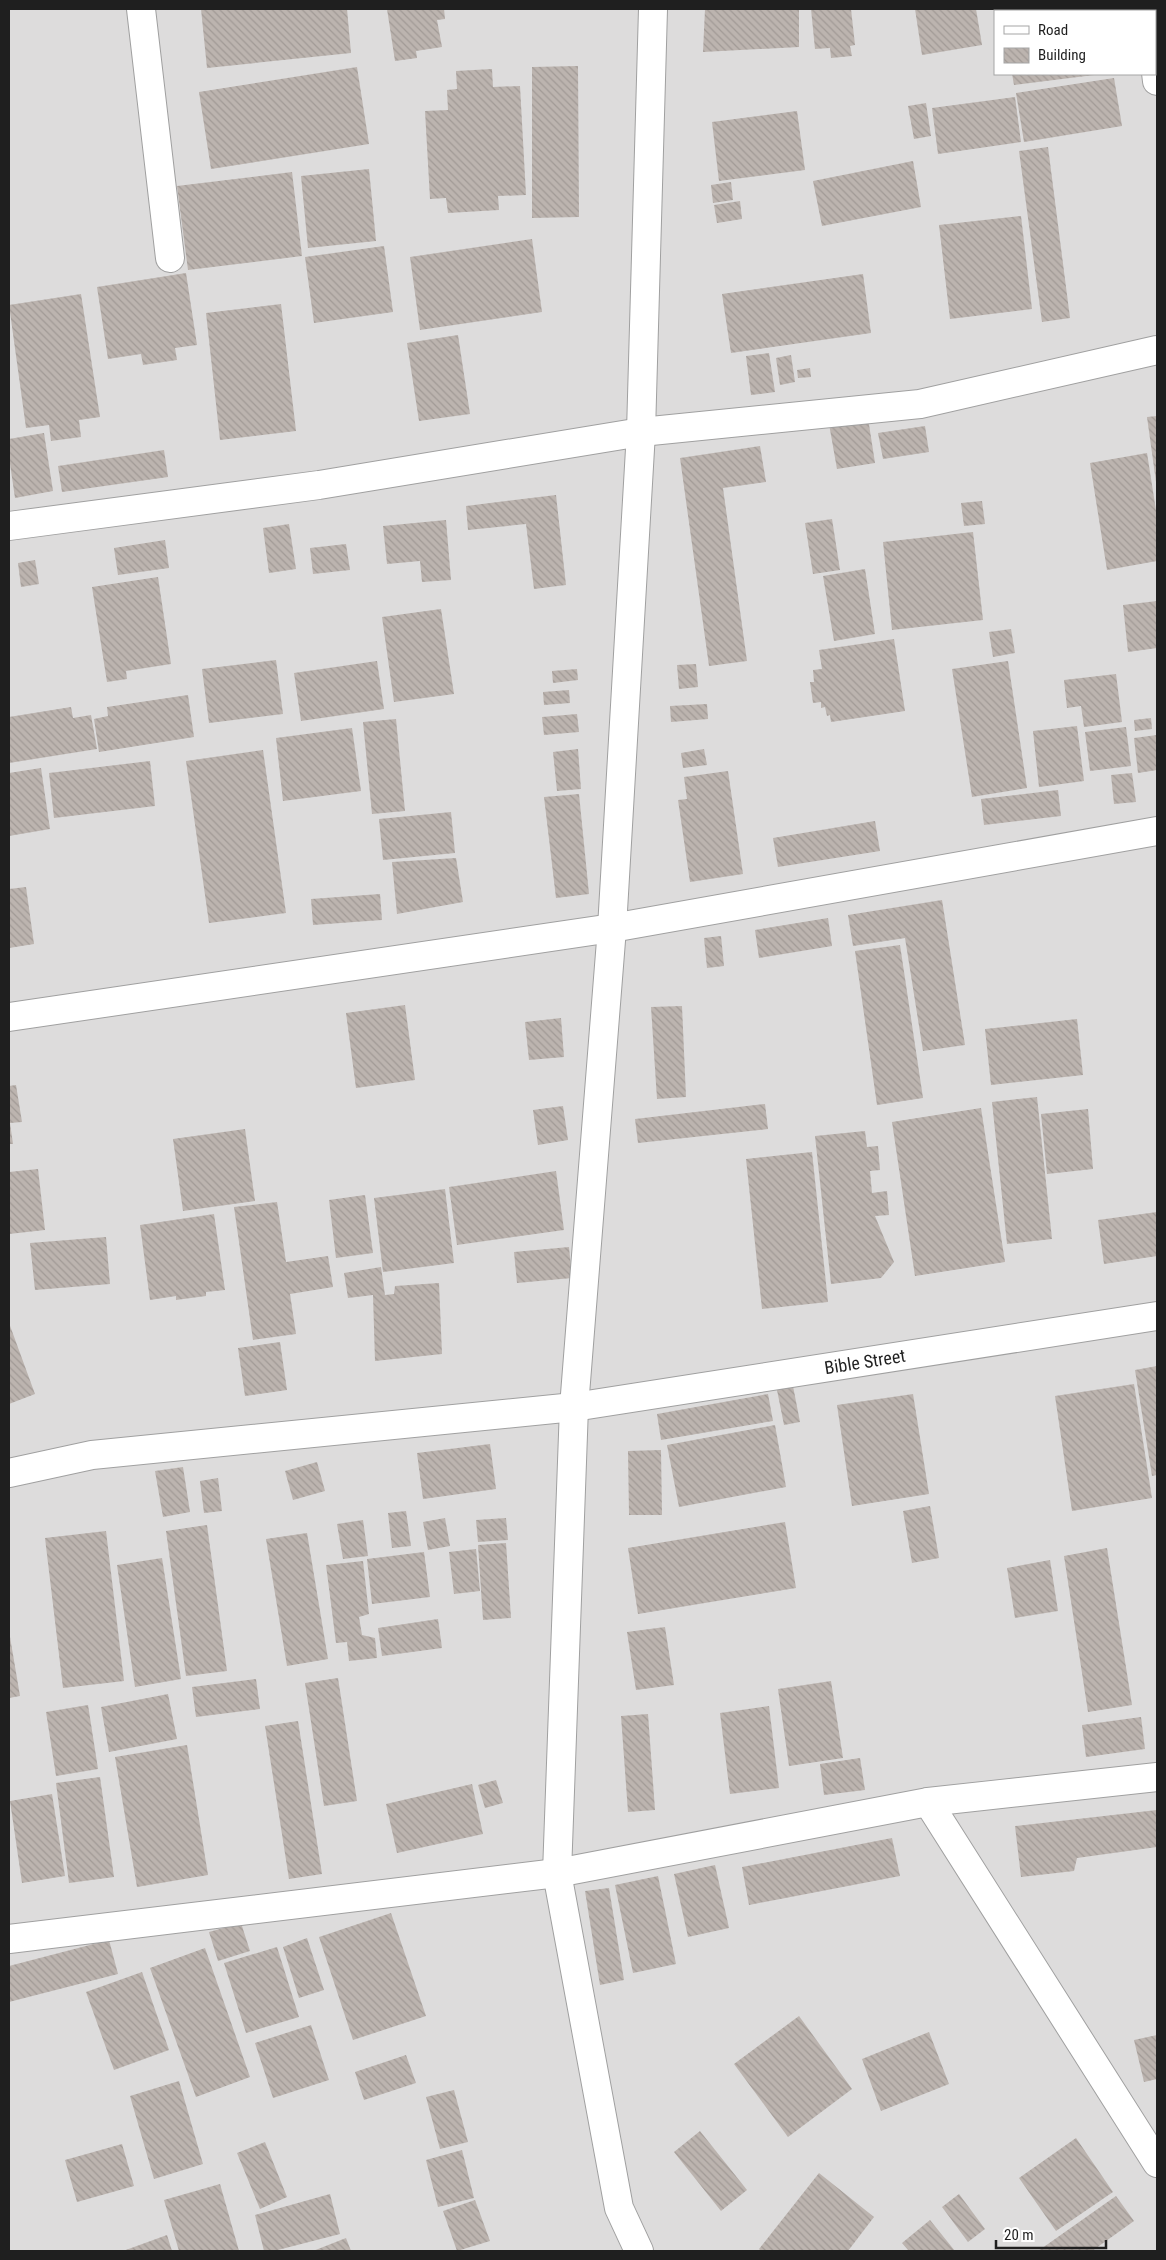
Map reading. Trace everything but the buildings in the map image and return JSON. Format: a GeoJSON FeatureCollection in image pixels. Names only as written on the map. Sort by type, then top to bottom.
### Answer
{"type":"FeatureCollection","features":[{"type":"Feature","properties":{"kind":"street"},"geometry":{"type":"LineString","coordinates":[[140,9],[170,258]]}},
{"type":"Feature","properties":{"kind":"street"},"geometry":{"type":"LineString","coordinates":[[639,2251],[619,2208],[556,1873],[574,1407],[612,928],[641,432],[653,9]]}},
{"type":"Feature","properties":{"kind":"street"},"geometry":{"type":"LineString","coordinates":[[9,526],[319,485],[641,432],[920,404],[1157,350]]}},
{"type":"Feature","properties":{"kind":"street"},"geometry":{"type":"LineString","coordinates":[[9,1017],[612,928],[1157,831]]}},
{"type":"Feature","properties":{"kind":"street","name":"Bible Street"},"geometry":{"type":"LineString","coordinates":[[9,1472],[92,1455],[574,1407],[1157,1316]]}},
{"type":"Feature","properties":{"kind":"street"},"geometry":{"type":"LineString","coordinates":[[9,1938],[556,1873],[928,1802],[1157,1776]]}},
{"type":"Feature","properties":{"kind":"street"},"geometry":{"type":"LineString","coordinates":[[928,1802],[1157,2163]]}},
{"type":"Feature","properties":{"kind":"shaded area"},"geometry":{"type":"Polygon","coordinates":[[[9,9],[1157,9],[1157,2251],[9,2251],[9,9]]]}}]}
